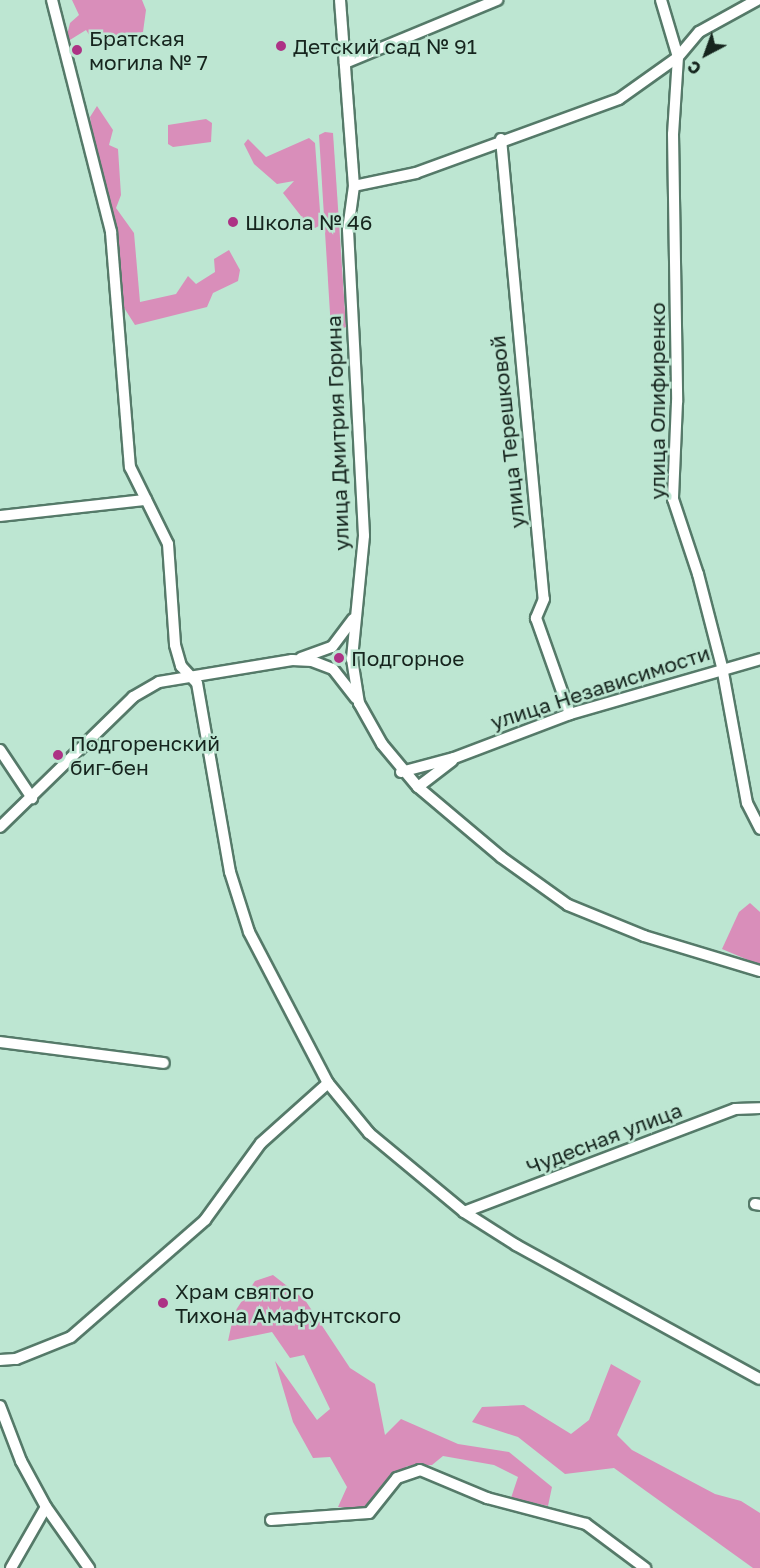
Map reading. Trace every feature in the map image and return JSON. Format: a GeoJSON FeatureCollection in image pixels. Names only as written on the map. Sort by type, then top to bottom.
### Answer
{"type":"FeatureCollection","features":[{"type":"Feature","properties":{"kind":"street"},"geometry":{"type":"LineString","coordinates":[[52,0],[111,232],[130,467],[168,544],[175,645],[181,666],[197,683],[230,872],[249,933],[328,1083],[369,1133],[464,1212],[516,1245],[760,1379]]}},
{"type":"Feature","properties":{"kind":"street","name":"улица Дмитрия Горина"},"geometry":{"type":"LineString","coordinates":[[340,0],[354,186],[348,230],[364,536],[352,659],[359,703],[401,772],[501,857],[568,905],[644,936],[760,971]]}},
{"type":"Feature","properties":{"kind":"street"},"geometry":{"type":"LineString","coordinates":[[345,63],[497,0]]}},
{"type":"Feature","properties":{"kind":"street","name":"улица Олифиренко"},"geometry":{"type":"LineString","coordinates":[[661,0],[678,57],[673,134],[677,402],[672,499],[698,574],[722,667],[747,803],[760,829]]}},
{"type":"Feature","properties":{"kind":"street"},"geometry":{"type":"LineString","coordinates":[[354,186],[416,172],[501,139],[619,99],[678,57],[699,32],[757,0]]}},
{"type":"Feature","properties":{"kind":"street","name":"улица Терешковой"},"geometry":{"type":"LineString","coordinates":[[501,139],[544,599],[536,618],[570,714]]}},
{"type":"Feature","properties":{"kind":"street"},"geometry":{"type":"LineString","coordinates":[[0,516],[146,500]]}},
{"type":"Feature","properties":{"kind":"street"},"geometry":{"type":"LineString","coordinates":[[357,610],[327,658],[359,703]]}},
{"type":"Feature","properties":{"kind":"street"},"geometry":{"type":"LineString","coordinates":[[0,827],[134,697],[159,682],[292,660],[332,647],[347,647],[352,659],[345,669],[333,669],[312,661],[292,660]]}},
{"type":"Feature","properties":{"kind":"street","name":"улица Независимости"},"geometry":{"type":"LineString","coordinates":[[454,758],[570,714],[722,667],[760,659]]}},
{"type":"Feature","properties":{"kind":"street"},"geometry":{"type":"LineString","coordinates":[[0,750],[32,798]]}},
{"type":"Feature","properties":{"kind":"street"},"geometry":{"type":"LineString","coordinates":[[401,772],[454,758]]}},
{"type":"Feature","properties":{"kind":"street"},"geometry":{"type":"LineString","coordinates":[[418,787],[454,758]]}},
{"type":"Feature","properties":{"kind":"street"},"geometry":{"type":"LineString","coordinates":[[0,1042],[164,1063]]}},
{"type":"Feature","properties":{"kind":"street"},"geometry":{"type":"LineString","coordinates":[[0,1360],[16,1359],[71,1337],[205,1220],[261,1143],[328,1083]]}},
{"type":"Feature","properties":{"kind":"street","name":"Чудесная улица"},"geometry":{"type":"LineString","coordinates":[[464,1212],[735,1109],[760,1108]]}},
{"type":"Feature","properties":{"kind":"street"},"geometry":{"type":"LineString","coordinates":[[0,1406],[21,1461],[46,1507],[89,1568]]}},
{"type":"Feature","properties":{"kind":"street"},"geometry":{"type":"LineString","coordinates":[[271,1520],[369,1513],[398,1478],[420,1470],[487,1498],[586,1524],[639,1566]]}},
{"type":"Feature","properties":{"kind":"street"},"geometry":{"type":"LineString","coordinates":[[11,1568],[46,1507]]}},
{"type":"Feature","properties":{"kind":"shaded area"},"geometry":{"type":"Polygon","coordinates":[[[72,0],[142,0],[146,10],[143,32],[117,36],[97,47],[86,30],[65,43],[70,23],[79,15],[72,0]]]}},
{"type":"Feature","properties":{"kind":"shaded area"},"geometry":{"type":"Polygon","coordinates":[[[97,106],[113,130],[109,145],[118,149],[121,195],[116,208],[134,233],[140,302],[176,294],[188,276],[196,284],[215,272],[214,259],[229,250],[240,270],[238,281],[213,293],[207,307],[135,325],[114,292],[90,117],[97,106]]]}},
{"type":"Feature","properties":{"kind":"shaded area"},"geometry":{"type":"Polygon","coordinates":[[[206,119],[212,123],[211,142],[173,147],[168,144],[168,125],[206,119]]]}},
{"type":"Feature","properties":{"kind":"shaded area"},"geometry":{"type":"Polygon","coordinates":[[[325,132],[333,133],[346,327],[339,330],[331,329],[319,135],[325,132]]]}},
{"type":"Feature","properties":{"kind":"shaded area"},"geometry":{"type":"Polygon","coordinates":[[[309,138],[315,143],[321,225],[315,228],[308,225],[283,193],[294,181],[277,184],[254,164],[244,144],[248,139],[266,157],[309,138]]]}},
{"type":"Feature","properties":{"kind":"shaded area"},"geometry":{"type":"Polygon","coordinates":[[[750,903],[760,912],[760,965],[722,949],[739,912],[750,903]]]}},
{"type":"Feature","properties":{"kind":"shaded area"},"geometry":{"type":"Polygon","coordinates":[[[273,1275],[305,1300],[350,1368],[375,1384],[385,1435],[401,1419],[458,1444],[509,1452],[552,1487],[548,1506],[511,1498],[518,1477],[494,1465],[443,1456],[432,1465],[407,1466],[367,1509],[338,1507],[347,1487],[330,1457],[313,1458],[293,1422],[275,1361],[317,1420],[330,1409],[304,1355],[290,1358],[272,1332],[228,1341],[234,1313],[255,1281],[273,1275]]]}},
{"type":"Feature","properties":{"kind":"shaded area"},"geometry":{"type":"Polygon","coordinates":[[[611,1364],[641,1381],[617,1435],[632,1450],[715,1494],[741,1501],[760,1513],[760,1568],[753,1568],[614,1468],[565,1474],[518,1437],[472,1422],[482,1407],[524,1405],[571,1434],[589,1420],[611,1364]]]}},
{"type":"Feature","properties":{"kind":"place","name":"Детский сад № 91"},"geometry":{"type":"Point","coordinates":[281,46]}},
{"type":"Feature","properties":{"kind":"place","name":"Братская могила № 7"},"geometry":{"type":"Point","coordinates":[77,50]}},
{"type":"Feature","properties":{"kind":"place","name":"Школа № 46"},"geometry":{"type":"Point","coordinates":[233,222]}},
{"type":"Feature","properties":{"kind":"place","name":"Подгорное"},"geometry":{"type":"Point","coordinates":[339,658]}},
{"type":"Feature","properties":{"kind":"place","name":"Подгоренский биг-бен"},"geometry":{"type":"Point","coordinates":[58,755]}},
{"type":"Feature","properties":{"kind":"place","name":"Храм святого Тихона Амафунтского"},"geometry":{"type":"Point","coordinates":[163,1303]}}]}
